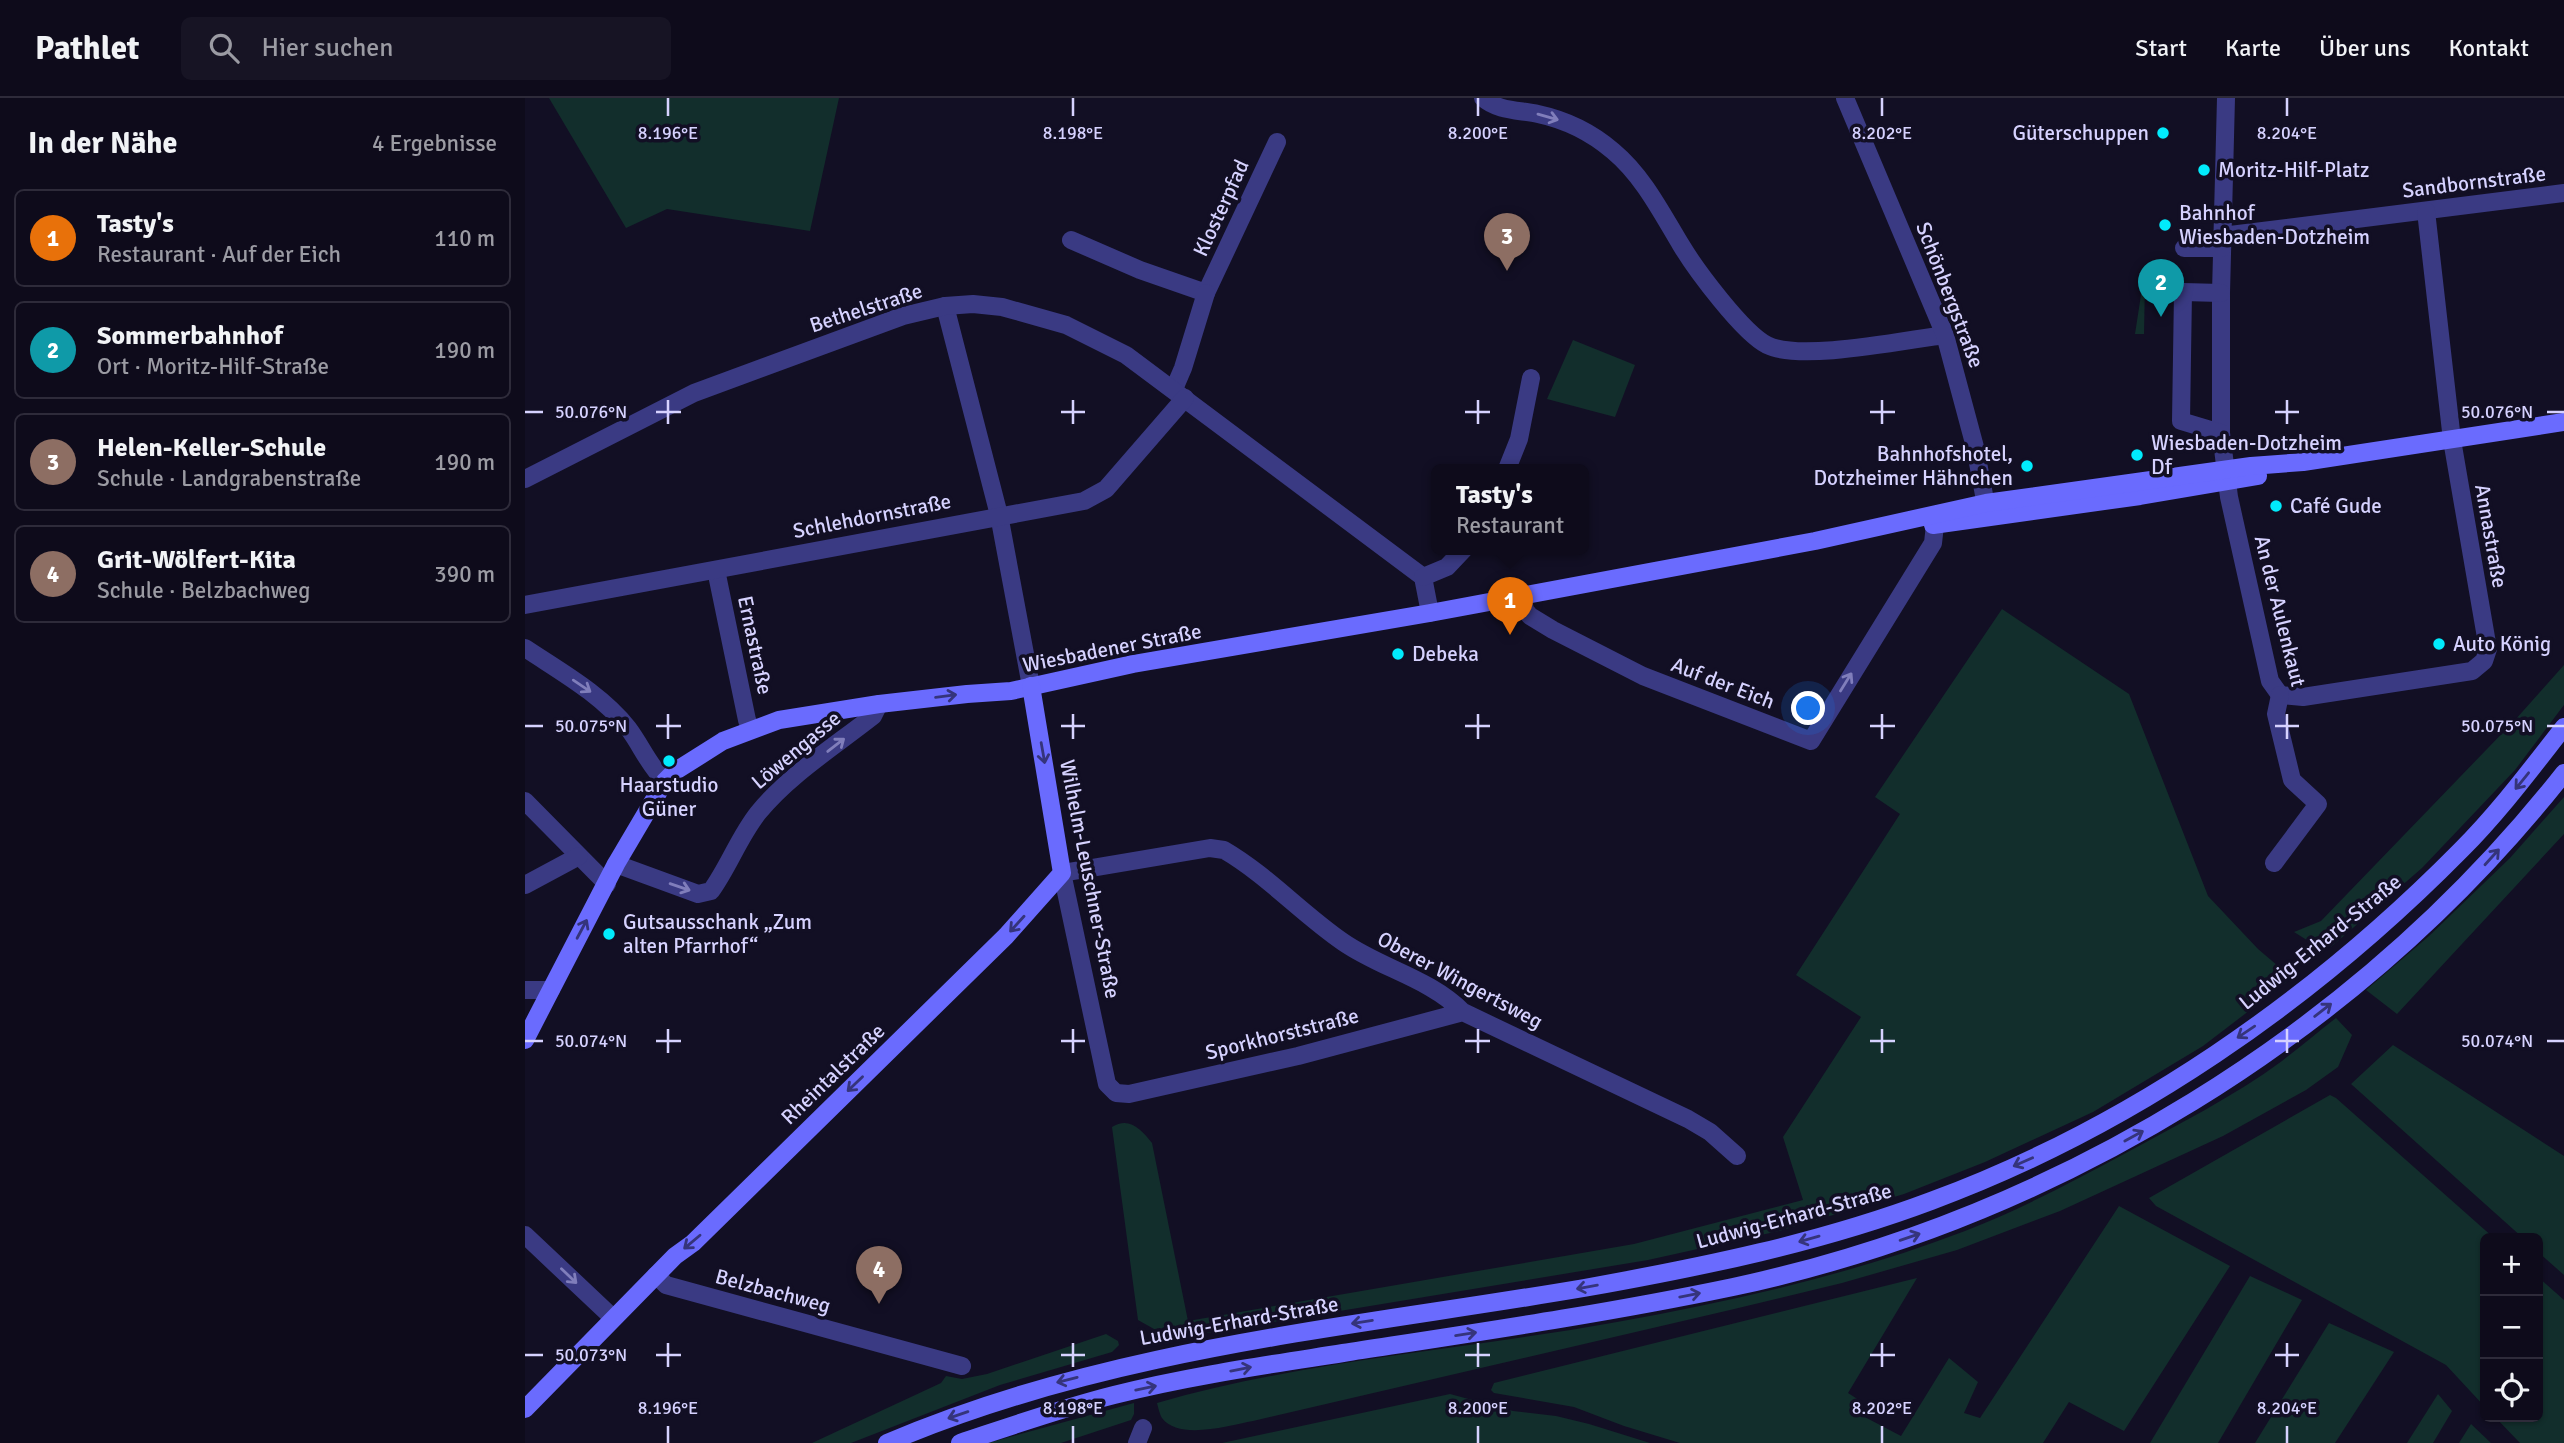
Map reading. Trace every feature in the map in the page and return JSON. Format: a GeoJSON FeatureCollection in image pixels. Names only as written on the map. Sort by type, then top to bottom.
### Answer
{"type":"FeatureCollection","features":[{"type":"Feature","properties":{"kind":"main road","name":"Wiesbadener Straße"},"geometry":{"type":"LineString","coordinates":[[525,1040],[616,864],[665,781],[707,750],[751,729],[779,720],[879,704],[1011,691],[1147,662],[1430,614],[1987,510],[2226,475],[2263,475],[2303,462],[2564,422]]}},
{"type":"Feature","properties":{"kind":"main road","name":"Wiesbadener Straße"},"geometry":{"type":"LineString","coordinates":[[1815,541],[1935,525],[1987,510]]}},
{"type":"Feature","properties":{"kind":"main road","name":"Wilhelm-Leuschner-Straße"},"geometry":{"type":"LineString","coordinates":[[1031,686],[1062,873]]}},
{"type":"Feature","properties":{"kind":"main road","name":"Ludwig-Erhard-Straße"},"geometry":{"type":"LineString","coordinates":[[887,1443],[935,1422],[1050,1384],[1172,1355],[1428,1311],[1579,1289],[1729,1260],[1873,1221],[1932,1200],[2035,1157],[2136,1103],[2245,1033],[2301,993],[2407,902],[2464,847],[2518,787],[2564,727]]}},
{"type":"Feature","properties":{"kind":"main road"},"geometry":{"type":"LineString","coordinates":[[960,1443],[1057,1410],[1174,1382],[1584,1315],[1788,1274],[1881,1247],[1996,1204],[2098,1156],[2150,1127],[2321,1012],[2416,932],[2482,868],[2564,774]]}},
{"type":"Feature","properties":{"kind":"main road","name":"Rheintalstraße"},"geometry":{"type":"LineString","coordinates":[[525,1409],[656,1275],[693,1243],[1006,936],[1062,873]]}},
{"type":"Feature","properties":{"kind":"street"},"geometry":{"type":"LineString","coordinates":[[1483,98],[1499,107],[1540,114],[1579,128],[1598,139],[1629,165],[1694,266],[1753,337],[1768,346],[1784,351],[1812,352],[1945,335]]}},
{"type":"Feature","properties":{"kind":"street","name":"Schönbergstraße"},"geometry":{"type":"LineString","coordinates":[[1845,98],[1945,335],[1975,446],[1987,510]]}},
{"type":"Feature","properties":{"kind":"street","name":"An der Aulenkaut"},"geometry":{"type":"LineString","coordinates":[[2226,98],[2221,293],[2221,433],[2226,475],[2270,681],[2280,695],[2276,714],[2291,780],[2318,804],[2273,863]]}},
{"type":"Feature","properties":{"kind":"street","name":"Klosterpfad"},"geometry":{"type":"LineString","coordinates":[[1180,394],[1184,368],[1206,293],[1277,142]]}},
{"type":"Feature","properties":{"kind":"street","name":"Sandbornstraße"},"geometry":{"type":"LineString","coordinates":[[2184,248],[2564,193]]}},
{"type":"Feature","properties":{"kind":"street","name":"Annastraße"},"geometry":{"type":"LineString","coordinates":[[2280,695],[2303,697],[2472,671],[2484,661],[2488,649],[2452,440],[2426,211]]}},
{"type":"Feature","properties":{"kind":"street"},"geometry":{"type":"LineString","coordinates":[[1071,240],[1140,270],[1206,293]]}},
{"type":"Feature","properties":{"kind":"street"},"geometry":{"type":"LineString","coordinates":[[2221,293],[2183,292],[2181,421],[2221,433]]}},
{"type":"Feature","properties":{"kind":"street","name":"Bethelstraße"},"geometry":{"type":"LineString","coordinates":[[525,479],[694,393],[903,316],[945,306],[973,304],[1002,307],[1066,325],[1126,355],[1423,577]]}},
{"type":"Feature","properties":{"kind":"street","name":"Wilhelm-Leuschner-Straße"},"geometry":{"type":"LineString","coordinates":[[945,306],[999,515],[1031,686]]}},
{"type":"Feature","properties":{"kind":"street"},"geometry":{"type":"LineString","coordinates":[[1509,464],[1518,439],[1531,378]]}},
{"type":"Feature","properties":{"kind":"street","name":"Schlehdornstraße"},"geometry":{"type":"LineString","coordinates":[[525,605],[1084,501],[1101,493],[1180,394]]}},
{"type":"Feature","properties":{"kind":"street","name":"Auf der Eich"},"geometry":{"type":"LineString","coordinates":[[1522,595],[1525,610],[1530,616],[1553,631],[1643,676],[1811,741],[1933,543],[1935,525]]}},
{"type":"Feature","properties":{"kind":"street"},"geometry":{"type":"LineString","coordinates":[[1430,614],[1423,577],[1447,567],[1458,555]]}},
{"type":"Feature","properties":{"kind":"street","name":"Ernastraße"},"geometry":{"type":"LineString","coordinates":[[716,570],[751,729]]}},
{"type":"Feature","properties":{"kind":"street"},"geometry":{"type":"LineString","coordinates":[[525,648],[609,706],[629,729],[665,781]]}},
{"type":"Feature","properties":{"kind":"street","name":"Löwengasse"},"geometry":{"type":"LineString","coordinates":[[616,864],[698,894],[711,891],[759,812],[776,794],[873,716],[879,704]]}},
{"type":"Feature","properties":{"kind":"street"},"geometry":{"type":"LineString","coordinates":[[525,801],[607,884]]}},
{"type":"Feature","properties":{"kind":"street","name":"Oberer Wingertsweg"},"geometry":{"type":"LineString","coordinates":[[1062,873],[1210,848],[1224,850],[1344,944],[1432,987],[1449,998],[1463,1012],[1688,1119],[1710,1132],[1737,1156]]}},
{"type":"Feature","properties":{"kind":"street"},"geometry":{"type":"LineString","coordinates":[[525,886],[579,856]]}},
{"type":"Feature","properties":{"kind":"street","name":"Wilhelm-Leuschner-Straße"},"geometry":{"type":"LineString","coordinates":[[1062,873],[1102,1063],[1107,1084],[1112,1090]]}},
{"type":"Feature","properties":{"kind":"street"},"geometry":{"type":"LineString","coordinates":[[525,990],[551,989]]}},
{"type":"Feature","properties":{"kind":"street","name":"Sporkhorststraße"},"geometry":{"type":"LineString","coordinates":[[1112,1090],[1129,1094],[1298,1056],[1463,1012]]}},
{"type":"Feature","properties":{"kind":"street"},"geometry":{"type":"LineString","coordinates":[[525,1234],[613,1318]]}},
{"type":"Feature","properties":{"kind":"street","name":"Belzbachweg"},"geometry":{"type":"LineString","coordinates":[[656,1275],[666,1285],[962,1366]]}},
{"type":"Feature","properties":{"kind":"green space"},"geometry":{"type":"Polygon","coordinates":[[[549,98],[839,98],[810,231],[667,209],[626,228],[549,98]]]}},
{"type":"Feature","properties":{"kind":"green space"},"geometry":{"type":"Polygon","coordinates":[[[2143,282],[2144,334],[2135,334],[2143,282]]]}},
{"type":"Feature","properties":{"kind":"green space"},"geometry":{"type":"Polygon","coordinates":[[[1573,340],[1635,365],[1615,417],[1547,399],[1573,340]]]}},
{"type":"Feature","properties":{"kind":"green space"},"geometry":{"type":"Polygon","coordinates":[[[2002,609],[2129,694],[2208,896],[2258,949],[2292,978],[2203,1046],[2093,1112],[1985,1162],[1904,1194],[1779,1231],[1648,1260],[1182,1337],[1154,1329],[1138,1320],[1112,1127],[1118,1124],[1134,1126],[1152,1143],[1188,1321],[1634,1244],[1803,1200],[1783,1137],[1861,1017],[1796,975],[1900,814],[1875,797],[2002,609]]]}},
{"type":"Feature","properties":{"kind":"green space"},"geometry":{"type":"Polygon","coordinates":[[[2564,665],[2564,705],[2515,770],[2422,868],[2331,947],[2318,947],[2294,932],[2321,921],[2515,720],[2564,665]]]}},
{"type":"Feature","properties":{"kind":"green space"},"geometry":{"type":"Polygon","coordinates":[[[2564,797],[2564,834],[2397,1014],[2366,990],[2429,936],[2510,858],[2564,797]]]}},
{"type":"Feature","properties":{"kind":"green space"},"geometry":{"type":"Polygon","coordinates":[[[2336,1018],[2352,1035],[2338,1067],[2306,1090],[2223,1136],[2060,1211],[1957,1250],[1842,1283],[1730,1310],[1231,1425],[1205,1430],[1180,1429],[1170,1425],[1160,1413],[1157,1403],[1214,1388],[1328,1366],[1661,1314],[1793,1285],[1923,1246],[2025,1205],[2224,1099],[2282,1061],[2336,1018]]]}},
{"type":"Feature","properties":{"kind":"green space"},"geometry":{"type":"Polygon","coordinates":[[[2393,1045],[2564,1156],[2564,1275],[2543,1256],[2543,1233],[2517,1233],[2351,1084],[2393,1045]]]}},
{"type":"Feature","properties":{"kind":"green space"},"geometry":{"type":"Polygon","coordinates":[[[2330,1095],[2336,1098],[2488,1233],[2480,1233],[2480,1402],[2446,1365],[2156,1206],[2149,1198],[2330,1095]]]}},
{"type":"Feature","properties":{"kind":"green space"},"geometry":{"type":"Polygon","coordinates":[[[2119,1206],[2230,1266],[2124,1431],[2069,1402],[2043,1443],[1680,1443],[1574,1407],[1494,1393],[1491,1390],[1494,1383],[1917,1278],[1848,1393],[1862,1402],[1859,1414],[1901,1436],[1949,1358],[1978,1382],[1964,1413],[1980,1418],[2119,1206]]]}},
{"type":"Feature","properties":{"kind":"green space"},"geometry":{"type":"Polygon","coordinates":[[[2250,1276],[2302,1300],[2218,1443],[2150,1443],[2250,1276]]]}},
{"type":"Feature","properties":{"kind":"green space"},"geometry":{"type":"Polygon","coordinates":[[[2543,1281],[2564,1300],[2564,1443],[2520,1443],[2500,1422],[2543,1422],[2543,1281]]]}},
{"type":"Feature","properties":{"kind":"green space"},"geometry":{"type":"Polygon","coordinates":[[[2329,1323],[2394,1352],[2335,1443],[2255,1443],[2329,1323]]]}},
{"type":"Feature","properties":{"kind":"green space"},"geometry":{"type":"Polygon","coordinates":[[[1106,1334],[1118,1341],[1119,1345],[1112,1352],[1000,1385],[851,1443],[812,1443],[941,1383],[946,1376],[962,1379],[987,1374],[1106,1334]]]}},
{"type":"Feature","properties":{"kind":"green space"},"geometry":{"type":"Polygon","coordinates":[[[1450,1394],[1513,1411],[1556,1416],[1589,1424],[1650,1443],[1222,1443],[1450,1394]]]}},
{"type":"Feature","properties":{"kind":"green space"},"geometry":{"type":"Polygon","coordinates":[[[2438,1394],[2452,1411],[2433,1443],[2407,1443],[2438,1394]]]}},
{"type":"Feature","properties":{"kind":"green space"},"geometry":{"type":"Polygon","coordinates":[[[1134,1403],[1131,1420],[1061,1443],[988,1443],[1134,1403]]]}},
{"type":"Feature","properties":{"kind":"green space"},"geometry":{"type":"Polygon","coordinates":[[[2471,1424],[2491,1443],[2459,1443],[2471,1424]]]}},
{"type":"Feature","properties":{"kind":"place","name":"Güterschuppen"},"geometry":{"type":"Point","coordinates":[2163,133]}},
{"type":"Feature","properties":{"kind":"place","name":"Moritz-Hilf-Platz"},"geometry":{"type":"Point","coordinates":[2204,170]}},
{"type":"Feature","properties":{"kind":"place","name":"Bahnhof Wiesbaden-Dotzheim"},"geometry":{"type":"Point","coordinates":[2165,225]}},
{"type":"Feature","properties":{"kind":"place","name":"Helen-Keller-Schule"},"geometry":{"type":"Point","coordinates":[1507,271]}},
{"type":"Feature","properties":{"kind":"place","name":"Sommerbahnhof"},"geometry":{"type":"Point","coordinates":[2161,317]}},
{"type":"Feature","properties":{"kind":"place","name":"Wiesbaden-Dotzheim Df"},"geometry":{"type":"Point","coordinates":[2137,455]}},
{"type":"Feature","properties":{"kind":"place","name":"Bahnhofshotel, Dotzheimer Hähnchen"},"geometry":{"type":"Point","coordinates":[2027,466]}},
{"type":"Feature","properties":{"kind":"place","name":"Café Gude"},"geometry":{"type":"Point","coordinates":[2276,506]}},
{"type":"Feature","properties":{"kind":"place","name":"Tasty's"},"geometry":{"type":"Point","coordinates":[1510,635]}},
{"type":"Feature","properties":{"kind":"place","name":"Auto König"},"geometry":{"type":"Point","coordinates":[2439,644]}},
{"type":"Feature","properties":{"kind":"place","name":"Debeka"},"geometry":{"type":"Point","coordinates":[1398,654]}},
{"type":"Feature","properties":{"kind":"place","name":"Haarstudio Güner"},"geometry":{"type":"Point","coordinates":[669,761]}},
{"type":"Feature","properties":{"kind":"place","name":"Gutsausschank „Zum alten Pfarrhof“"},"geometry":{"type":"Point","coordinates":[609,934]}},
{"type":"Feature","properties":{"kind":"place","name":"Grit-Wölfert-Kita"},"geometry":{"type":"Point","coordinates":[879,1304]}}]}
